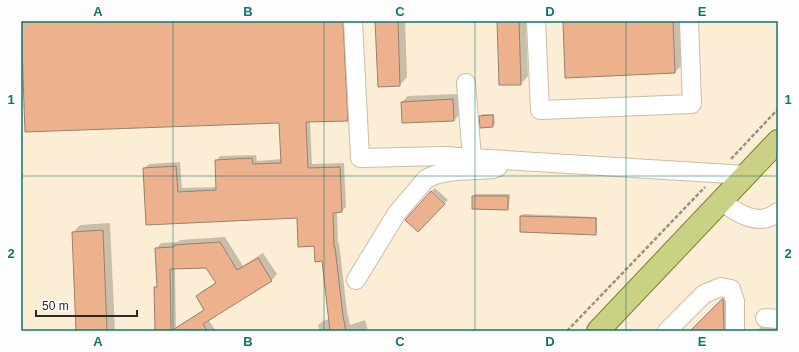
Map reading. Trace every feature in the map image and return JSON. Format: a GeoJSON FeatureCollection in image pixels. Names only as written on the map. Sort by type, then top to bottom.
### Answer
{"type":"FeatureCollection","features":[{"type":"Feature","properties":{"kind":"main road"},"geometry":{"type":"LineString","coordinates":[[598,331],[778,141]]}},
{"type":"Feature","properties":{"kind":"lane"},"geometry":{"type":"LineString","coordinates":[[353,21],[360,158],[445,156],[746,175]]}},
{"type":"Feature","properties":{"kind":"lane"},"geometry":{"type":"LineString","coordinates":[[536,21],[540,110],[692,104],[689,21]]}},
{"type":"Feature","properties":{"kind":"lane"},"geometry":{"type":"LineString","coordinates":[[466,83],[472,158]]}},
{"type":"Feature","properties":{"kind":"lane"},"geometry":{"type":"LineString","coordinates":[[356,280],[397,213],[426,179],[446,173],[493,169],[516,160]]}},
{"type":"Feature","properties":{"kind":"lane"},"geometry":{"type":"LineString","coordinates":[[721,202],[745,217],[759,219],[773,216],[778,212]]}},
{"type":"Feature","properties":{"kind":"lane"},"geometry":{"type":"LineString","coordinates":[[667,331],[704,294],[721,287],[731,288],[735,301],[735,331]]}},
{"type":"Feature","properties":{"kind":"path"},"geometry":{"type":"LineString","coordinates":[[567,331],[778,109]]}},
{"type":"Feature","properties":{"kind":"building"},"geometry":{"type":"Polygon","coordinates":[[[21,21],[343,21],[348,121],[306,122],[308,168],[340,167],[342,212],[333,213],[334,247],[346,331],[330,331],[322,261],[315,262],[314,246],[298,247],[297,218],[146,225],[143,168],[176,166],[178,192],[216,190],[215,160],[252,158],[253,164],[281,163],[279,123],[25,132],[21,21]]]}},
{"type":"Feature","properties":{"kind":"building"},"geometry":{"type":"Polygon","coordinates":[[[375,21],[398,21],[400,86],[378,87],[375,21]]]}},
{"type":"Feature","properties":{"kind":"building"},"geometry":{"type":"Polygon","coordinates":[[[497,21],[519,21],[521,85],[499,85],[497,21]]]}},
{"type":"Feature","properties":{"kind":"building"},"geometry":{"type":"Polygon","coordinates":[[[563,21],[673,21],[675,73],[565,78],[563,21]]]}},
{"type":"Feature","properties":{"kind":"building"},"geometry":{"type":"Polygon","coordinates":[[[453,99],[454,121],[402,123],[401,102],[453,99]]]}},
{"type":"Feature","properties":{"kind":"building"},"geometry":{"type":"Polygon","coordinates":[[[493,115],[493,127],[480,128],[479,116],[493,115]]]}},
{"type":"Feature","properties":{"kind":"building"},"geometry":{"type":"Polygon","coordinates":[[[431,191],[445,204],[418,232],[405,220],[431,191]]]}},
{"type":"Feature","properties":{"kind":"building"},"geometry":{"type":"Polygon","coordinates":[[[472,196],[508,196],[508,210],[472,209],[472,196]]]}},
{"type":"Feature","properties":{"kind":"building"},"geometry":{"type":"Polygon","coordinates":[[[520,216],[596,218],[596,235],[520,232],[520,216]]]}},
{"type":"Feature","properties":{"kind":"building"},"geometry":{"type":"Polygon","coordinates":[[[103,230],[107,331],[76,331],[72,232],[103,230]]]}},
{"type":"Feature","properties":{"kind":"building"},"geometry":{"type":"Polygon","coordinates":[[[220,242],[237,270],[258,258],[272,281],[203,324],[207,331],[155,331],[154,287],[157,287],[155,248],[174,247],[174,245],[220,242]],[[206,268],[170,269],[171,331],[204,310],[196,296],[216,283],[206,268]]]}},
{"type":"Feature","properties":{"kind":"building"},"geometry":{"type":"Polygon","coordinates":[[[723,298],[724,331],[690,331],[723,298]]]}}]}
